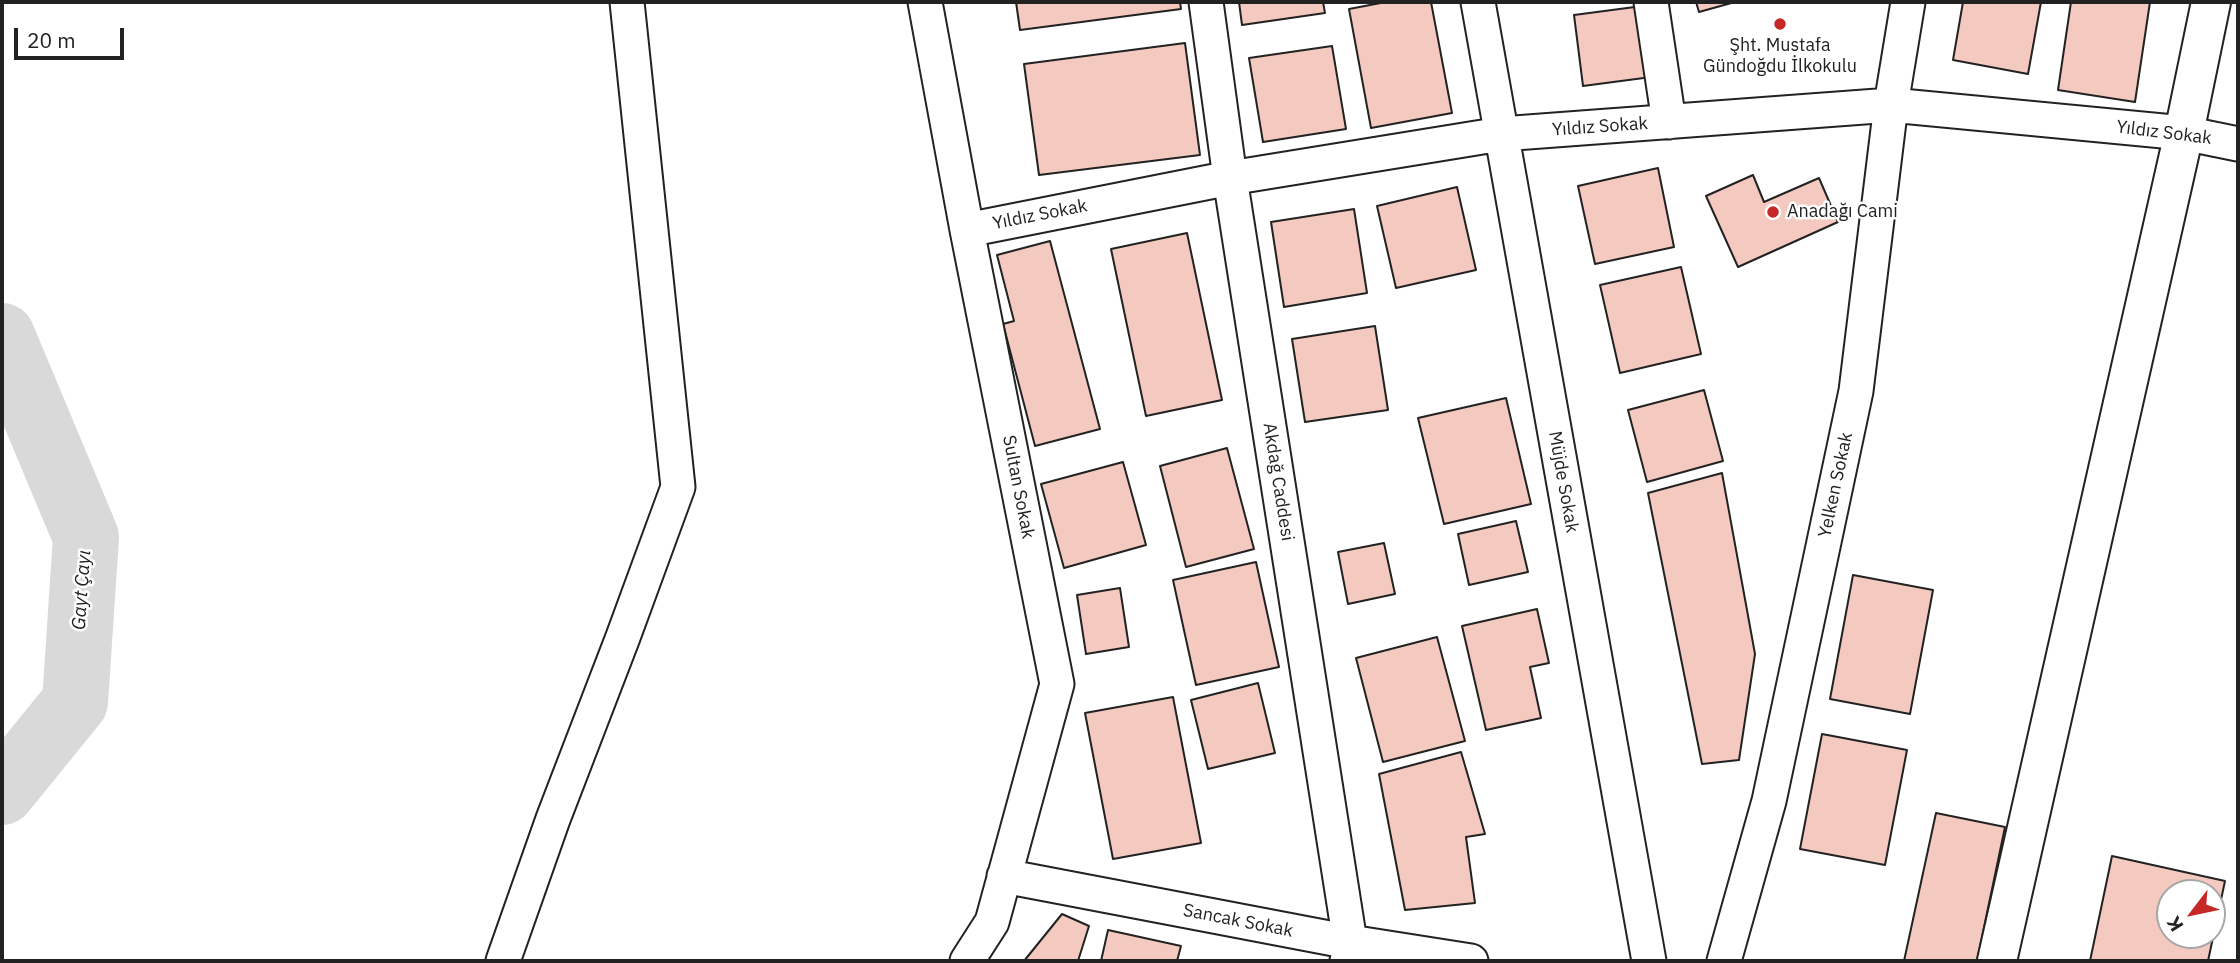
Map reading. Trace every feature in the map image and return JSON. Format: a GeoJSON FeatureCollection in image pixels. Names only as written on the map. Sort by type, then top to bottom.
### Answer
{"type":"FeatureCollection","features":[{"type":"Feature","properties":{"kind":"street"},"geometry":{"type":"LineString","coordinates":[[503,961],[553,819],[678,487],[626,2]]}},
{"type":"Feature","properties":{"kind":"street","name":"Sultan Sokak"},"geometry":{"type":"LineString","coordinates":[[925,2],[1057,684],[992,922],[967,961]]}},
{"type":"Feature","properties":{"kind":"street","name":"Akdağ Caddesi"},"geometry":{"type":"LineString","coordinates":[[1206,2],[1230,177],[1348,952]]}},
{"type":"Feature","properties":{"kind":"street","name":"Müjde Sokak"},"geometry":{"type":"LineString","coordinates":[[1478,2],[1649,961]]}},
{"type":"Feature","properties":{"kind":"street"},"geometry":{"type":"LineString","coordinates":[[1651,2],[1669,121]]}},
{"type":"Feature","properties":{"kind":"street","name":"Yelken Sokak"},"geometry":{"type":"LineString","coordinates":[[1724,961],[1769,802],[1856,391],[1891,105],[1908,2]]}},
{"type":"Feature","properties":{"kind":"street"},"geometry":{"type":"LineString","coordinates":[[1997,961],[2185,133],[2211,2]]}},
{"type":"Feature","properties":{"kind":"street","name":"Yıldız Sokak"},"geometry":{"type":"LineString","coordinates":[[967,230],[1230,177],[1500,134],[1891,105],[2185,133],[2238,144]]}},
{"type":"Feature","properties":{"kind":"street","name":"Sancak Sokak"},"geometry":{"type":"LineString","coordinates":[[1004,876],[1348,952],[1471,961]]}},
{"type":"Feature","properties":{"kind":"building"},"geometry":{"type":"Polygon","coordinates":[[[1016,2],[1180,2],[1181,9],[1020,30],[1016,2]]]}},
{"type":"Feature","properties":{"kind":"building"},"geometry":{"type":"Polygon","coordinates":[[[1239,2],[1323,2],[1325,13],[1242,25],[1239,2]]]}},
{"type":"Feature","properties":{"kind":"building"},"geometry":{"type":"Polygon","coordinates":[[[1386,2],[1431,2],[1452,113],[1371,128],[1349,9],[1386,2]]]}},
{"type":"Feature","properties":{"kind":"building"},"geometry":{"type":"Polygon","coordinates":[[[1696,2],[1735,2],[1699,12],[1696,2]]]}},
{"type":"Feature","properties":{"kind":"building"},"geometry":{"type":"Polygon","coordinates":[[[1963,2],[2041,2],[2028,74],[1953,60],[1963,2]]]}},
{"type":"Feature","properties":{"kind":"building"},"geometry":{"type":"Polygon","coordinates":[[[2071,2],[2150,2],[2135,102],[2058,90],[2071,2]]]}},
{"type":"Feature","properties":{"kind":"building"},"geometry":{"type":"Polygon","coordinates":[[[1650,5],[1659,76],[1583,86],[1574,15],[1650,5]]]}},
{"type":"Feature","properties":{"kind":"building"},"geometry":{"type":"Polygon","coordinates":[[[1185,43],[1200,155],[1039,175],[1024,64],[1185,43]]]}},
{"type":"Feature","properties":{"kind":"building"},"geometry":{"type":"Polygon","coordinates":[[[1332,46],[1346,129],[1263,142],[1249,58],[1332,46]]]}},
{"type":"Feature","properties":{"kind":"building"},"geometry":{"type":"Polygon","coordinates":[[[1658,168],[1674,247],[1595,264],[1578,186],[1658,168]]]}},
{"type":"Feature","properties":{"kind":"building","name":"Anadağı Cami"},"geometry":{"type":"Polygon","coordinates":[[[1753,175],[1764,202],[1819,178],[1838,222],[1738,267],[1706,196],[1753,175]]]}},
{"type":"Feature","properties":{"kind":"building"},"geometry":{"type":"Polygon","coordinates":[[[1457,187],[1476,270],[1396,288],[1377,206],[1457,187]]]}},
{"type":"Feature","properties":{"kind":"building"},"geometry":{"type":"Polygon","coordinates":[[[1354,209],[1367,293],[1284,307],[1271,222],[1354,209]]]}},
{"type":"Feature","properties":{"kind":"building"},"geometry":{"type":"Polygon","coordinates":[[[1187,233],[1222,400],[1146,416],[1111,249],[1187,233]]]}},
{"type":"Feature","properties":{"kind":"building"},"geometry":{"type":"Polygon","coordinates":[[[1050,241],[1100,429],[1035,446],[1003,324],[1014,321],[997,255],[1050,241]]]}},
{"type":"Feature","properties":{"kind":"building"},"geometry":{"type":"Polygon","coordinates":[[[1681,267],[1701,354],[1620,373],[1600,285],[1681,267]]]}},
{"type":"Feature","properties":{"kind":"building"},"geometry":{"type":"Polygon","coordinates":[[[1375,326],[1388,410],[1305,422],[1292,339],[1375,326]]]}},
{"type":"Feature","properties":{"kind":"building"},"geometry":{"type":"Polygon","coordinates":[[[1704,390],[1723,461],[1647,482],[1628,410],[1704,390]]]}},
{"type":"Feature","properties":{"kind":"building"},"geometry":{"type":"Polygon","coordinates":[[[1506,398],[1531,504],[1444,524],[1418,418],[1506,398]]]}},
{"type":"Feature","properties":{"kind":"building"},"geometry":{"type":"Polygon","coordinates":[[[1227,448],[1254,549],[1186,567],[1160,466],[1227,448]]]}},
{"type":"Feature","properties":{"kind":"building"},"geometry":{"type":"Polygon","coordinates":[[[1123,462],[1146,545],[1064,568],[1041,484],[1123,462]]]}},
{"type":"Feature","properties":{"kind":"building"},"geometry":{"type":"Polygon","coordinates":[[[1722,473],[1755,654],[1739,760],[1702,764],[1648,493],[1722,473]]]}},
{"type":"Feature","properties":{"kind":"building"},"geometry":{"type":"Polygon","coordinates":[[[1516,521],[1528,572],[1469,585],[1458,534],[1516,521]]]}},
{"type":"Feature","properties":{"kind":"building"},"geometry":{"type":"Polygon","coordinates":[[[1384,543],[1395,594],[1348,604],[1338,552],[1384,543]]]}},
{"type":"Feature","properties":{"kind":"building"},"geometry":{"type":"Polygon","coordinates":[[[1256,562],[1279,667],[1196,685],[1173,580],[1256,562]]]}},
{"type":"Feature","properties":{"kind":"building"},"geometry":{"type":"Polygon","coordinates":[[[1853,575],[1933,590],[1910,714],[1830,699],[1853,575]]]}},
{"type":"Feature","properties":{"kind":"building"},"geometry":{"type":"Polygon","coordinates":[[[1120,588],[1129,647],[1086,654],[1077,595],[1120,588]]]}},
{"type":"Feature","properties":{"kind":"building"},"geometry":{"type":"Polygon","coordinates":[[[1537,609],[1549,663],[1530,667],[1541,718],[1486,730],[1462,626],[1537,609]]]}},
{"type":"Feature","properties":{"kind":"building"},"geometry":{"type":"Polygon","coordinates":[[[1437,637],[1465,741],[1383,762],[1356,658],[1437,637]]]}},
{"type":"Feature","properties":{"kind":"building"},"geometry":{"type":"Polygon","coordinates":[[[1258,683],[1275,753],[1208,769],[1191,700],[1258,683]]]}},
{"type":"Feature","properties":{"kind":"building"},"geometry":{"type":"Polygon","coordinates":[[[1173,697],[1201,843],[1113,859],[1085,713],[1173,697]]]}},
{"type":"Feature","properties":{"kind":"building"},"geometry":{"type":"Polygon","coordinates":[[[1822,734],[1907,750],[1885,865],[1800,849],[1822,734]]]}},
{"type":"Feature","properties":{"kind":"building"},"geometry":{"type":"Polygon","coordinates":[[[1461,752],[1485,834],[1466,837],[1475,903],[1405,910],[1379,774],[1461,752]]]}},
{"type":"Feature","properties":{"kind":"building"},"geometry":{"type":"Polygon","coordinates":[[[1936,813],[2005,827],[1977,961],[1904,961],[1936,813]]]}},
{"type":"Feature","properties":{"kind":"building"},"geometry":{"type":"Polygon","coordinates":[[[2112,856],[2216,879],[2156,879],[2156,949],[2211,949],[2208,961],[2090,961],[2112,856]]]}},
{"type":"Feature","properties":{"kind":"building"},"geometry":{"type":"Polygon","coordinates":[[[1062,914],[1089,926],[1078,961],[1024,961],[1062,914]]]}},
{"type":"Feature","properties":{"kind":"building"},"geometry":{"type":"Polygon","coordinates":[[[1108,930],[1181,946],[1177,961],[1101,961],[1108,930]]]}},
{"type":"Feature","properties":{"kind":"waterway","name":"Gayt Çayı"},"geometry":{"type":"LineString","coordinates":[[2,336],[86,537],[75,702],[2,792]]}},
{"type":"Feature","properties":{"kind":"place","name":"Şht. Mustafa Gündoğdu İlkokulu"},"geometry":{"type":"Point","coordinates":[1780,24]}},
{"type":"Feature","properties":{"kind":"place","name":"Anadağı Cami"},"geometry":{"type":"Point","coordinates":[1773,212]}}]}
